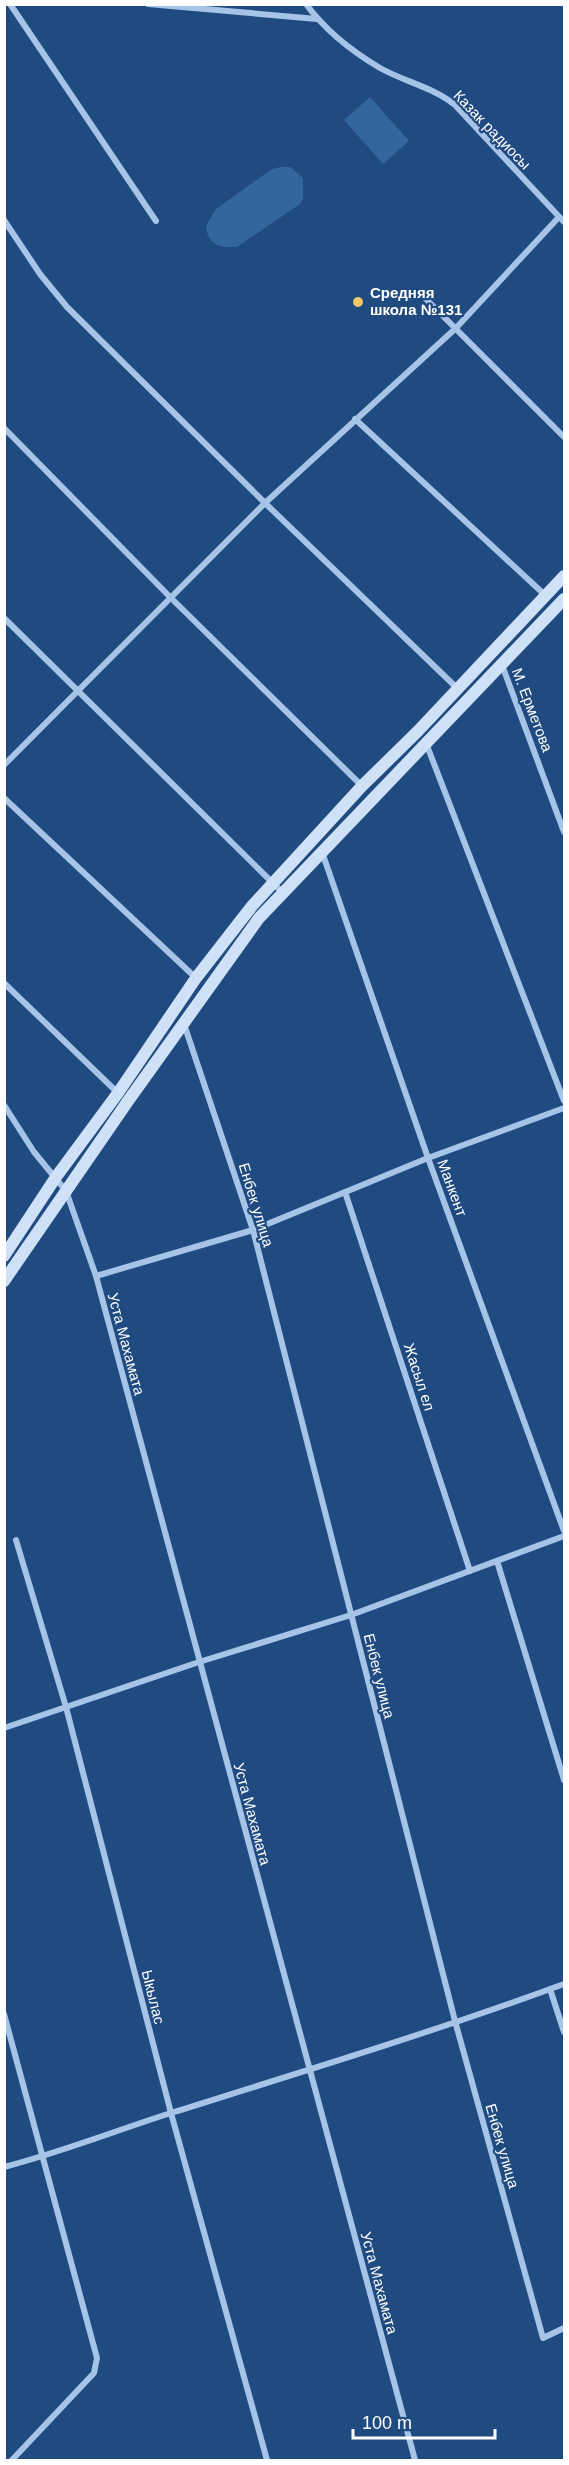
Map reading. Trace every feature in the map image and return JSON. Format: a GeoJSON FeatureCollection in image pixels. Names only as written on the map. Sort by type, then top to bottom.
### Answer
{"type":"FeatureCollection","features":[{"type":"Feature","properties":{"kind":"main road"},"geometry":{"type":"LineString","coordinates":[[4,1256],[196,978],[272,882],[564,576]]}},
{"type":"Feature","properties":{"kind":"main road"},"geometry":{"type":"LineString","coordinates":[[4,1281],[259,918],[564,599]]}},
{"type":"Feature","properties":{"kind":"main road"},"geometry":{"type":"LineString","coordinates":[[512,633],[523,643]]}},
{"type":"Feature","properties":{"kind":"street"},"geometry":{"type":"LineString","coordinates":[[10,4],[156,221]]}},
{"type":"Feature","properties":{"kind":"street"},"geometry":{"type":"LineString","coordinates":[[148,4],[317,19]]}},
{"type":"Feature","properties":{"kind":"street","name":"Казак радиосы"},"geometry":{"type":"LineString","coordinates":[[306,4],[317,19],[339,38],[381,68],[443,96],[455,105],[562,219]]}},
{"type":"Feature","properties":{"kind":"street"},"geometry":{"type":"LineString","coordinates":[[4,765],[265,503],[456,328],[562,219]]}},
{"type":"Feature","properties":{"kind":"street"},"geometry":{"type":"LineString","coordinates":[[4,220],[40,274],[67,307],[265,503],[458,689]]}},
{"type":"Feature","properties":{"kind":"street"},"geometry":{"type":"LineString","coordinates":[[421,294],[564,437]]}},
{"type":"Feature","properties":{"kind":"street"},"geometry":{"type":"LineString","coordinates":[[355,419],[546,595]]}},
{"type":"Feature","properties":{"kind":"street"},"geometry":{"type":"LineString","coordinates":[[4,429],[362,786]]}},
{"type":"Feature","properties":{"kind":"street"},"geometry":{"type":"LineString","coordinates":[[4,618],[283,893]]}},
{"type":"Feature","properties":{"kind":"street","name":"М. Ерметова"},"geometry":{"type":"LineString","coordinates":[[501,664],[564,832]]}},
{"type":"Feature","properties":{"kind":"street"},"geometry":{"type":"LineString","coordinates":[[425,742],[564,1101]]}},
{"type":"Feature","properties":{"kind":"street"},"geometry":{"type":"LineString","coordinates":[[4,798],[196,978]]}},
{"type":"Feature","properties":{"kind":"street","name":"Манкент"},"geometry":{"type":"LineString","coordinates":[[322,851],[428,1158],[564,1531]]}},
{"type":"Feature","properties":{"kind":"street"},"geometry":{"type":"LineString","coordinates":[[4,983],[118,1093]]}},
{"type":"Feature","properties":{"kind":"street","name":"Енбек улица"},"geometry":{"type":"LineString","coordinates":[[184,1023],[253,1230],[455,2021],[543,2338],[564,2328]]}},
{"type":"Feature","properties":{"kind":"street","name":"Уста Махамата"},"geometry":{"type":"LineString","coordinates":[[4,1105],[34,1152],[66,1191],[96,1276],[415,2460]]}},
{"type":"Feature","properties":{"kind":"street"},"geometry":{"type":"LineString","coordinates":[[96,1276],[253,1230],[428,1158],[564,1108]]}},
{"type":"Feature","properties":{"kind":"street","name":"Жасыл ел"},"geometry":{"type":"LineString","coordinates":[[345,1192],[470,1571]]}},
{"type":"Feature","properties":{"kind":"street"},"geometry":{"type":"LineString","coordinates":[[4,1728],[199,1662],[351,1615],[564,1536]]}},
{"type":"Feature","properties":{"kind":"street","name":"Ыкылас"},"geometry":{"type":"LineString","coordinates":[[16,1540],[66,1707],[171,2113],[267,2460]]}},
{"type":"Feature","properties":{"kind":"street"},"geometry":{"type":"LineString","coordinates":[[497,1561],[564,1780]]}},
{"type":"Feature","properties":{"kind":"street"},"geometry":{"type":"LineString","coordinates":[[4,2167],[42,2157],[171,2113],[310,2071],[564,1984]]}},
{"type":"Feature","properties":{"kind":"street"},"geometry":{"type":"LineString","coordinates":[[550,1989],[564,2032]]}},
{"type":"Feature","properties":{"kind":"street"},"geometry":{"type":"LineString","coordinates":[[4,2014],[97,2358],[94,2373],[12,2460]]}},
{"type":"Feature","properties":{"kind":"shaded area"},"geometry":{"type":"Polygon","coordinates":[[[370,97],[409,141],[383,164],[344,120],[370,97]]]}},
{"type":"Feature","properties":{"kind":"shaded area"},"geometry":{"type":"Polygon","coordinates":[[[290,167],[303,178],[303,199],[300,204],[237,247],[220,246],[212,241],[206,226],[216,209],[272,169],[290,167]]]}},
{"type":"Feature","properties":{"kind":"place","name":"Средняя школа №131"},"geometry":{"type":"Point","coordinates":[358,302]}}]}
